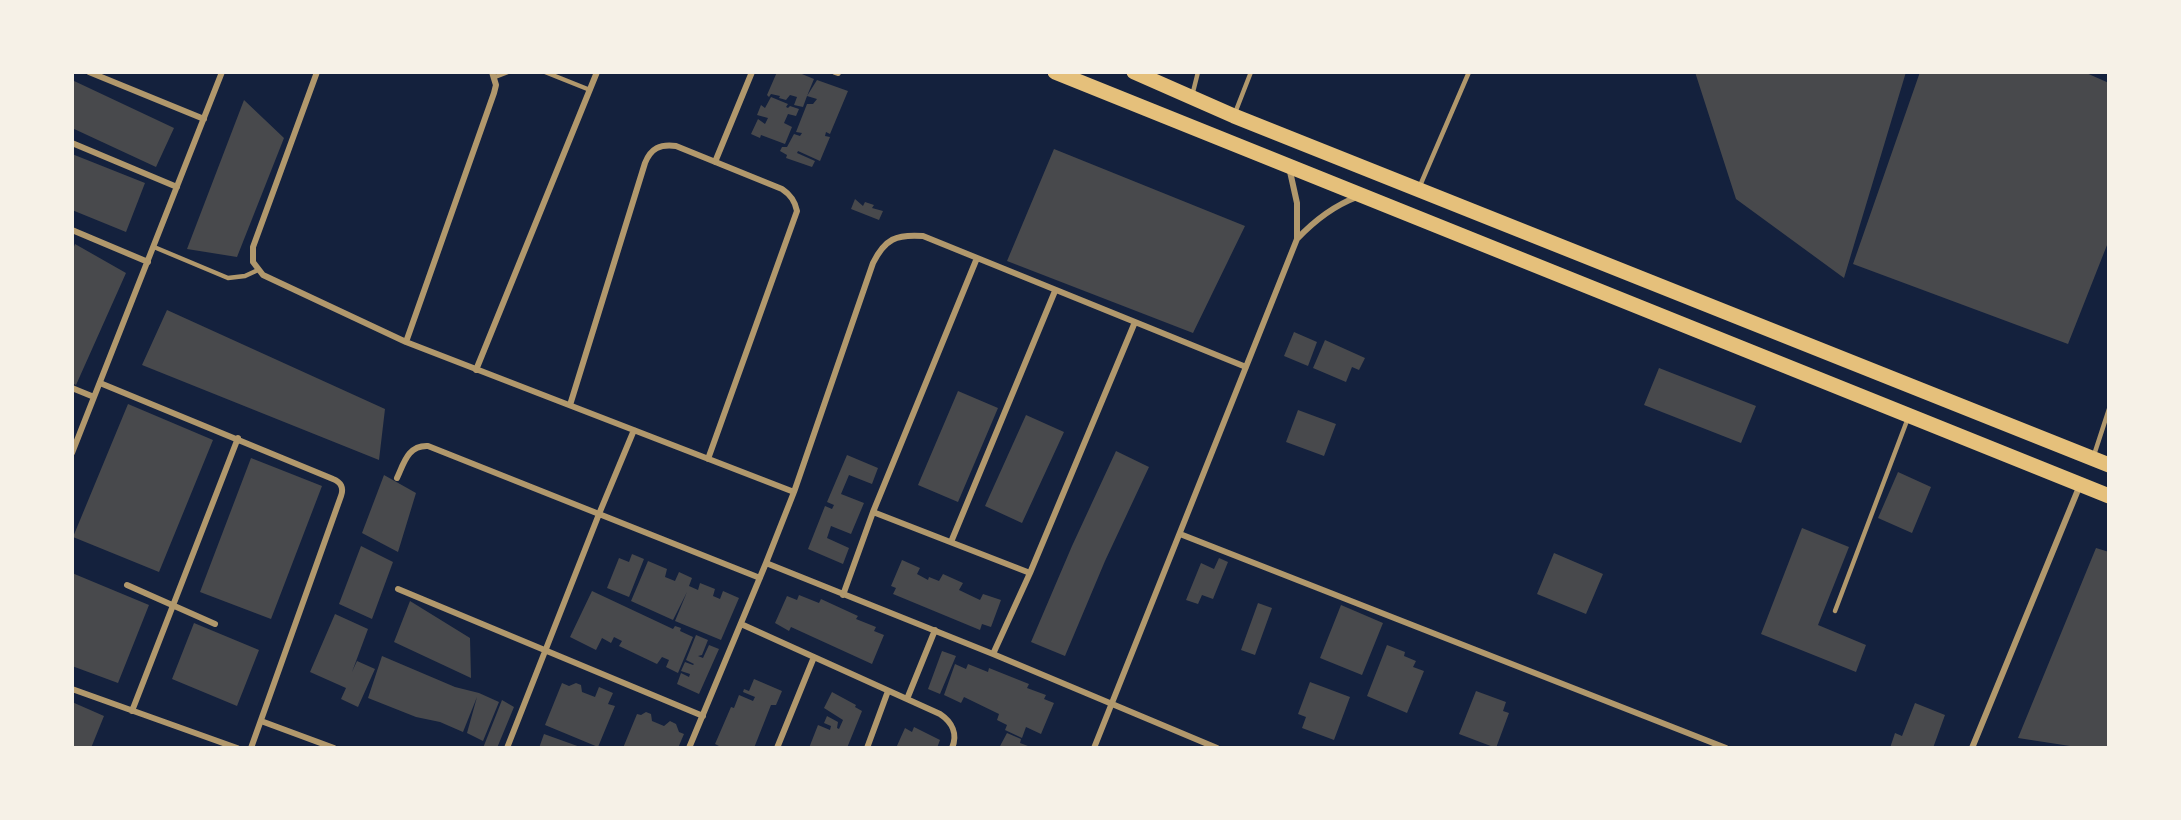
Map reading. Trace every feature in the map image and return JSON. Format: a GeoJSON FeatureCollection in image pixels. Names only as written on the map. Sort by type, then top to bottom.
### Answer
{"type":"FeatureCollection","features":[{"type":"Feature","properties":{"kind":"highway"},"geometry":{"type":"LineString","coordinates":[[1055,72],[2109,496]]}},
{"type":"Feature","properties":{"kind":"highway"},"geometry":{"type":"LineString","coordinates":[[1134,72],[1234,116],[2109,465]]}},
{"type":"Feature","properties":{"kind":"street"},"geometry":{"type":"LineString","coordinates":[[89,72],[102,74],[204,119]]}},
{"type":"Feature","properties":{"kind":"street"},"geometry":{"type":"LineString","coordinates":[[72,453],[222,72]]}},
{"type":"Feature","properties":{"kind":"street"},"geometry":{"type":"LineString","coordinates":[[317,72],[253,247],[254,262],[263,275],[406,342],[794,492]]}},
{"type":"Feature","properties":{"kind":"street"},"geometry":{"type":"LineString","coordinates":[[476,370],[597,72]]}},
{"type":"Feature","properties":{"kind":"street"},"geometry":{"type":"LineString","coordinates":[[715,162],[752,72]]}},
{"type":"Feature","properties":{"kind":"street"},"geometry":{"type":"LineString","coordinates":[[406,342],[494,93],[494,74]]}},
{"type":"Feature","properties":{"kind":"street"},"geometry":{"type":"LineString","coordinates":[[72,142],[177,187]]}},
{"type":"Feature","properties":{"kind":"street"},"geometry":{"type":"LineString","coordinates":[[570,405],[648,155],[655,148],[665,145],[676,146],[782,189],[795,202],[797,211],[708,459]]}},
{"type":"Feature","properties":{"kind":"street"},"geometry":{"type":"LineString","coordinates":[[1289,167],[1297,202],[1297,239]]}},
{"type":"Feature","properties":{"kind":"street"},"geometry":{"type":"LineString","coordinates":[[1094,748],[1297,239],[1326,212],[1361,196]]}},
{"type":"Feature","properties":{"kind":"street"},"geometry":{"type":"LineString","coordinates":[[72,230],[148,262]]}},
{"type":"Feature","properties":{"kind":"street"},"geometry":{"type":"LineString","coordinates":[[690,748],[794,492],[873,263],[880,249],[891,240],[907,235],[923,236],[1246,367]]}},
{"type":"Feature","properties":{"kind":"street"},"geometry":{"type":"LineString","coordinates":[[843,595],[873,512],[977,258]]}},
{"type":"Feature","properties":{"kind":"street"},"geometry":{"type":"LineString","coordinates":[[951,542],[1055,291]]}},
{"type":"Feature","properties":{"kind":"street"},"geometry":{"type":"LineString","coordinates":[[993,654],[1030,573],[1135,322]]}},
{"type":"Feature","properties":{"kind":"street"},"geometry":{"type":"LineString","coordinates":[[100,383],[238,438],[337,480],[340,484],[342,492],[251,748]]}},
{"type":"Feature","properties":{"kind":"street"},"geometry":{"type":"LineString","coordinates":[[72,388],[94,397]]}},
{"type":"Feature","properties":{"kind":"street"},"geometry":{"type":"LineString","coordinates":[[507,748],[634,430]]}},
{"type":"Feature","properties":{"kind":"street"},"geometry":{"type":"LineString","coordinates":[[132,711],[238,438]]}},
{"type":"Feature","properties":{"kind":"street"},"geometry":{"type":"LineString","coordinates":[[397,478],[408,454],[418,447],[428,446],[760,578]]}},
{"type":"Feature","properties":{"kind":"street"},"geometry":{"type":"LineString","coordinates":[[1972,748],[2081,485]]}},
{"type":"Feature","properties":{"kind":"street"},"geometry":{"type":"LineString","coordinates":[[873,512],[1030,573]]}},
{"type":"Feature","properties":{"kind":"street"},"geometry":{"type":"LineString","coordinates":[[1180,534],[1726,748]]}},
{"type":"Feature","properties":{"kind":"street"},"geometry":{"type":"LineString","coordinates":[[766,563],[935,630],[1217,748]]}},
{"type":"Feature","properties":{"kind":"street"},"geometry":{"type":"LineString","coordinates":[[127,585],[215,624]]}},
{"type":"Feature","properties":{"kind":"street"},"geometry":{"type":"LineString","coordinates":[[398,589],[703,716]]}},
{"type":"Feature","properties":{"kind":"street"},"geometry":{"type":"LineString","coordinates":[[741,624],[947,718],[955,734],[952,748]]}},
{"type":"Feature","properties":{"kind":"street"},"geometry":{"type":"LineString","coordinates":[[907,699],[935,630]]}},
{"type":"Feature","properties":{"kind":"street"},"geometry":{"type":"LineString","coordinates":[[777,748],[814,657]]}},
{"type":"Feature","properties":{"kind":"street"},"geometry":{"type":"LineString","coordinates":[[72,689],[237,748]]}},
{"type":"Feature","properties":{"kind":"street"},"geometry":{"type":"LineString","coordinates":[[867,748],[888,691]]}},
{"type":"Feature","properties":{"kind":"street"},"geometry":{"type":"LineString","coordinates":[[261,721],[334,748]]}},
{"type":"Feature","properties":{"kind":"lane"},"geometry":{"type":"LineString","coordinates":[[494,74],[508,72]]}},
{"type":"Feature","properties":{"kind":"lane"},"geometry":{"type":"LineString","coordinates":[[546,72],[590,90]]}},
{"type":"Feature","properties":{"kind":"lane"},"geometry":{"type":"LineString","coordinates":[[1191,97],[1198,72]]}},
{"type":"Feature","properties":{"kind":"lane"},"geometry":{"type":"LineString","coordinates":[[1234,116],[1251,72]]}},
{"type":"Feature","properties":{"kind":"lane"},"geometry":{"type":"LineString","coordinates":[[1419,189],[1469,72]]}},
{"type":"Feature","properties":{"kind":"lane"},"geometry":{"type":"LineString","coordinates":[[154,247],[228,278],[245,276],[258,270]]}},
{"type":"Feature","properties":{"kind":"lane"},"geometry":{"type":"LineString","coordinates":[[2093,459],[2109,409]]}},
{"type":"Feature","properties":{"kind":"lane"},"geometry":{"type":"LineString","coordinates":[[1835,611],[1909,415]]}},
{"type":"Feature","properties":{"kind":"building"},"geometry":{"type":"Polygon","coordinates":[[[777,72],[797,72],[814,79],[803,107],[794,105],[797,97],[790,95],[786,100],[779,98],[780,96],[771,94],[769,97],[767,95],[777,72]]]}},
{"type":"Feature","properties":{"kind":"building"},"geometry":{"type":"Polygon","coordinates":[[[1695,72],[1906,72],[1844,278],[1736,199],[1695,72]]]}},
{"type":"Feature","properties":{"kind":"building"},"geometry":{"type":"Polygon","coordinates":[[[1920,72],[2084,72],[2109,83],[2109,240],[2068,344],[1853,264],[1920,72]]]}},
{"type":"Feature","properties":{"kind":"building"},"geometry":{"type":"Polygon","coordinates":[[[72,80],[174,128],[156,167],[72,128],[72,80]]]}},
{"type":"Feature","properties":{"kind":"building"},"geometry":{"type":"Polygon","coordinates":[[[817,80],[848,91],[830,134],[826,132],[825,136],[830,137],[820,161],[798,151],[797,153],[815,161],[812,167],[786,158],[787,155],[780,151],[782,147],[787,147],[794,134],[800,136],[802,133],[796,132],[807,104],[813,104],[817,99],[807,96],[817,80]]]}},
{"type":"Feature","properties":{"kind":"building"},"geometry":{"type":"Polygon","coordinates":[[[771,97],[788,104],[786,107],[788,108],[790,106],[799,109],[796,116],[788,114],[784,123],[792,127],[785,144],[761,135],[760,138],[751,134],[758,119],[765,124],[768,118],[757,115],[761,105],[765,108],[771,97]]]}},
{"type":"Feature","properties":{"kind":"building"},"geometry":{"type":"Polygon","coordinates":[[[244,100],[284,138],[237,257],[187,249],[244,100]]]}},
{"type":"Feature","properties":{"kind":"building"},"geometry":{"type":"Polygon","coordinates":[[[1054,149],[1245,226],[1193,333],[1007,261],[1054,149]]]}},
{"type":"Feature","properties":{"kind":"building"},"geometry":{"type":"Polygon","coordinates":[[[72,154],[145,183],[126,232],[72,210],[72,154]]]}},
{"type":"Feature","properties":{"kind":"building"},"geometry":{"type":"Polygon","coordinates":[[[855,199],[863,206],[865,202],[874,205],[872,208],[883,211],[879,220],[851,209],[855,199]]]}},
{"type":"Feature","properties":{"kind":"building"},"geometry":{"type":"Polygon","coordinates":[[[75,244],[126,273],[76,385],[72,383],[72,252],[75,244]]]}},
{"type":"Feature","properties":{"kind":"building"},"geometry":{"type":"Polygon","coordinates":[[[167,310],[385,409],[379,460],[142,365],[167,310]]]}},
{"type":"Feature","properties":{"kind":"building"},"geometry":{"type":"Polygon","coordinates":[[[1294,332],[1317,342],[1308,366],[1284,356],[1294,332]]]}},
{"type":"Feature","properties":{"kind":"building"},"geometry":{"type":"Polygon","coordinates":[[[1325,340],[1365,358],[1359,370],[1352,367],[1346,382],[1313,368],[1325,340]]]}},
{"type":"Feature","properties":{"kind":"building"},"geometry":{"type":"Polygon","coordinates":[[[1659,368],[1756,406],[1741,443],[1644,405],[1659,368]]]}},
{"type":"Feature","properties":{"kind":"building"},"geometry":{"type":"Polygon","coordinates":[[[958,391],[998,408],[958,502],[918,485],[958,391]]]}},
{"type":"Feature","properties":{"kind":"building"},"geometry":{"type":"Polygon","coordinates":[[[128,404],[213,440],[159,572],[73,537],[128,404]]]}},
{"type":"Feature","properties":{"kind":"building"},"geometry":{"type":"Polygon","coordinates":[[[1298,410],[1336,424],[1324,456],[1286,442],[1298,410]]]}},
{"type":"Feature","properties":{"kind":"building"},"geometry":{"type":"Polygon","coordinates":[[[1026,415],[1064,432],[1022,523],[985,506],[1026,415]]]}},
{"type":"Feature","properties":{"kind":"building"},"geometry":{"type":"Polygon","coordinates":[[[1116,451],[1149,467],[1105,561],[1065,656],[1031,642],[1116,451]]]}},
{"type":"Feature","properties":{"kind":"building"},"geometry":{"type":"Polygon","coordinates":[[[847,455],[878,468],[872,484],[849,475],[841,494],[864,503],[851,534],[831,526],[827,538],[849,548],[843,564],[808,549],[825,506],[832,509],[834,505],[827,502],[847,455]]]}},
{"type":"Feature","properties":{"kind":"building"},"geometry":{"type":"Polygon","coordinates":[[[251,458],[322,486],[271,619],[200,592],[251,458]]]}},
{"type":"Feature","properties":{"kind":"building"},"geometry":{"type":"Polygon","coordinates":[[[1898,472],[1931,487],[1912,533],[1878,518],[1898,472]]]}},
{"type":"Feature","properties":{"kind":"building"},"geometry":{"type":"Polygon","coordinates":[[[384,475],[416,493],[398,552],[362,533],[384,475]]]}},
{"type":"Feature","properties":{"kind":"building"},"geometry":{"type":"Polygon","coordinates":[[[1802,528],[1849,547],[1818,625],[1866,645],[1856,672],[1761,634],[1802,528]]]}},
{"type":"Feature","properties":{"kind":"building"},"geometry":{"type":"Polygon","coordinates":[[[361,546],[393,562],[372,619],[339,604],[361,546]]]}},
{"type":"Feature","properties":{"kind":"building"},"geometry":{"type":"Polygon","coordinates":[[[2096,548],[2109,552],[2109,748],[2083,748],[2018,738],[2096,548]]]}},
{"type":"Feature","properties":{"kind":"building"},"geometry":{"type":"Polygon","coordinates":[[[1554,553],[1603,574],[1586,614],[1537,594],[1554,553]]]}},
{"type":"Feature","properties":{"kind":"building"},"geometry":{"type":"Polygon","coordinates":[[[632,554],[644,559],[629,597],[607,588],[619,558],[629,562],[632,554]]]}},
{"type":"Feature","properties":{"kind":"building"},"geometry":{"type":"Polygon","coordinates":[[[1219,558],[1228,562],[1213,599],[1202,595],[1198,604],[1186,600],[1201,563],[1214,569],[1219,558]]]}},
{"type":"Feature","properties":{"kind":"building"},"geometry":{"type":"Polygon","coordinates":[[[902,560],[920,568],[917,574],[928,580],[929,577],[939,581],[943,574],[963,583],[959,590],[980,600],[983,594],[1001,600],[991,627],[982,624],[980,630],[893,594],[896,588],[891,586],[902,560]]]}},
{"type":"Feature","properties":{"kind":"building"},"geometry":{"type":"Polygon","coordinates":[[[648,561],[667,569],[665,577],[675,581],[679,572],[692,578],[689,586],[698,590],[700,583],[715,589],[713,596],[720,599],[723,591],[739,598],[721,640],[675,621],[687,592],[673,620],[631,601],[648,561]]]}},
{"type":"Feature","properties":{"kind":"building"},"geometry":{"type":"Polygon","coordinates":[[[72,573],[149,605],[118,683],[72,666],[72,573]]]}},
{"type":"Feature","properties":{"kind":"building"},"geometry":{"type":"Polygon","coordinates":[[[592,591],[673,629],[675,626],[681,628],[680,631],[693,637],[678,673],[666,667],[669,660],[662,657],[657,664],[619,646],[622,641],[614,637],[611,643],[602,638],[596,650],[570,637],[592,591]]]}},
{"type":"Feature","properties":{"kind":"building"},"geometry":{"type":"Polygon","coordinates":[[[799,595],[819,603],[821,599],[858,616],[856,619],[876,627],[874,631],[884,635],[872,664],[791,627],[789,631],[775,623],[787,596],[797,600],[799,595]]]}},
{"type":"Feature","properties":{"kind":"building"},"geometry":{"type":"Polygon","coordinates":[[[410,601],[470,638],[471,678],[394,642],[410,601]]]}},
{"type":"Feature","properties":{"kind":"building"},"geometry":{"type":"Polygon","coordinates":[[[1258,603],[1272,608],[1255,655],[1241,650],[1258,603]]]}},
{"type":"Feature","properties":{"kind":"building"},"geometry":{"type":"Polygon","coordinates":[[[1341,605],[1383,623],[1362,675],[1320,658],[1341,605]]]}},
{"type":"Feature","properties":{"kind":"building"},"geometry":{"type":"Polygon","coordinates":[[[335,614],[368,629],[352,672],[357,661],[375,669],[358,707],[341,699],[346,688],[310,672],[335,614]]]}},
{"type":"Feature","properties":{"kind":"building"},"geometry":{"type":"Polygon","coordinates":[[[194,623],[259,650],[237,706],[172,679],[194,623]]]}},
{"type":"Feature","properties":{"kind":"building"},"geometry":{"type":"Polygon","coordinates":[[[696,635],[708,640],[702,655],[698,656],[703,658],[709,645],[719,649],[699,694],[677,684],[681,673],[689,677],[690,674],[681,671],[685,662],[694,664],[686,660],[696,635]]]}},
{"type":"Feature","properties":{"kind":"building"},"geometry":{"type":"Polygon","coordinates":[[[1387,645],[1405,652],[1404,656],[1416,661],[1413,667],[1424,671],[1407,713],[1367,696],[1387,645]]]}},
{"type":"Feature","properties":{"kind":"building"},"geometry":{"type":"Polygon","coordinates":[[[942,651],[956,656],[940,694],[928,689],[942,651]]]}},
{"type":"Feature","properties":{"kind":"building"},"geometry":{"type":"Polygon","coordinates":[[[382,656],[455,687],[479,693],[499,702],[483,741],[467,733],[477,697],[463,732],[368,698],[382,656]]]}},
{"type":"Feature","properties":{"kind":"building"},"geometry":{"type":"Polygon","coordinates":[[[955,664],[966,669],[968,664],[988,672],[989,668],[1029,684],[1027,688],[1046,695],[1044,699],[1054,703],[1041,734],[1026,727],[1022,738],[1005,730],[1007,725],[997,720],[999,714],[964,697],[961,703],[944,695],[955,664]]]}},
{"type":"Feature","properties":{"kind":"building"},"geometry":{"type":"Polygon","coordinates":[[[754,679],[782,691],[776,705],[771,705],[754,748],[718,748],[719,746],[715,744],[731,707],[734,708],[739,695],[753,701],[755,697],[743,692],[744,689],[749,691],[754,679]]]}},
{"type":"Feature","properties":{"kind":"building"},"geometry":{"type":"Polygon","coordinates":[[[1310,682],[1350,697],[1334,740],[1302,728],[1306,717],[1298,714],[1310,682]]]}},
{"type":"Feature","properties":{"kind":"building"},"geometry":{"type":"Polygon","coordinates":[[[562,683],[569,686],[576,683],[581,685],[582,692],[595,697],[599,687],[613,693],[608,704],[615,706],[598,747],[545,725],[562,683]]]}},
{"type":"Feature","properties":{"kind":"building"},"geometry":{"type":"Polygon","coordinates":[[[1476,691],[1506,702],[1503,711],[1509,713],[1496,748],[1459,734],[1476,691]]]}},
{"type":"Feature","properties":{"kind":"building"},"geometry":{"type":"Polygon","coordinates":[[[832,692],[856,705],[855,707],[862,711],[847,748],[809,748],[818,725],[830,730],[831,726],[824,723],[827,716],[838,722],[837,728],[839,729],[843,720],[824,708],[832,692]]]}},
{"type":"Feature","properties":{"kind":"building"},"geometry":{"type":"Polygon","coordinates":[[[502,700],[514,707],[497,748],[483,748],[502,700]]]}},
{"type":"Feature","properties":{"kind":"building"},"geometry":{"type":"Polygon","coordinates":[[[72,702],[104,716],[91,748],[72,748],[72,702]]]}},
{"type":"Feature","properties":{"kind":"building"},"geometry":{"type":"Polygon","coordinates":[[[1915,703],[1945,715],[1933,748],[1890,748],[1895,733],[1902,736],[1915,703]]]}},
{"type":"Feature","properties":{"kind":"building"},"geometry":{"type":"Polygon","coordinates":[[[646,712],[651,714],[652,721],[664,726],[670,721],[676,724],[679,732],[684,734],[678,748],[623,748],[637,714],[641,715],[646,712]]]}},
{"type":"Feature","properties":{"kind":"building"},"geometry":{"type":"Polygon","coordinates":[[[914,727],[940,740],[937,748],[896,748],[905,728],[912,732],[914,727]]]}},
{"type":"Feature","properties":{"kind":"building"},"geometry":{"type":"Polygon","coordinates":[[[1007,733],[1021,739],[1020,743],[1028,746],[1027,748],[999,748],[1007,733]]]}},
{"type":"Feature","properties":{"kind":"building"},"geometry":{"type":"Polygon","coordinates":[[[544,734],[583,748],[539,748],[544,734]]]}}]}
